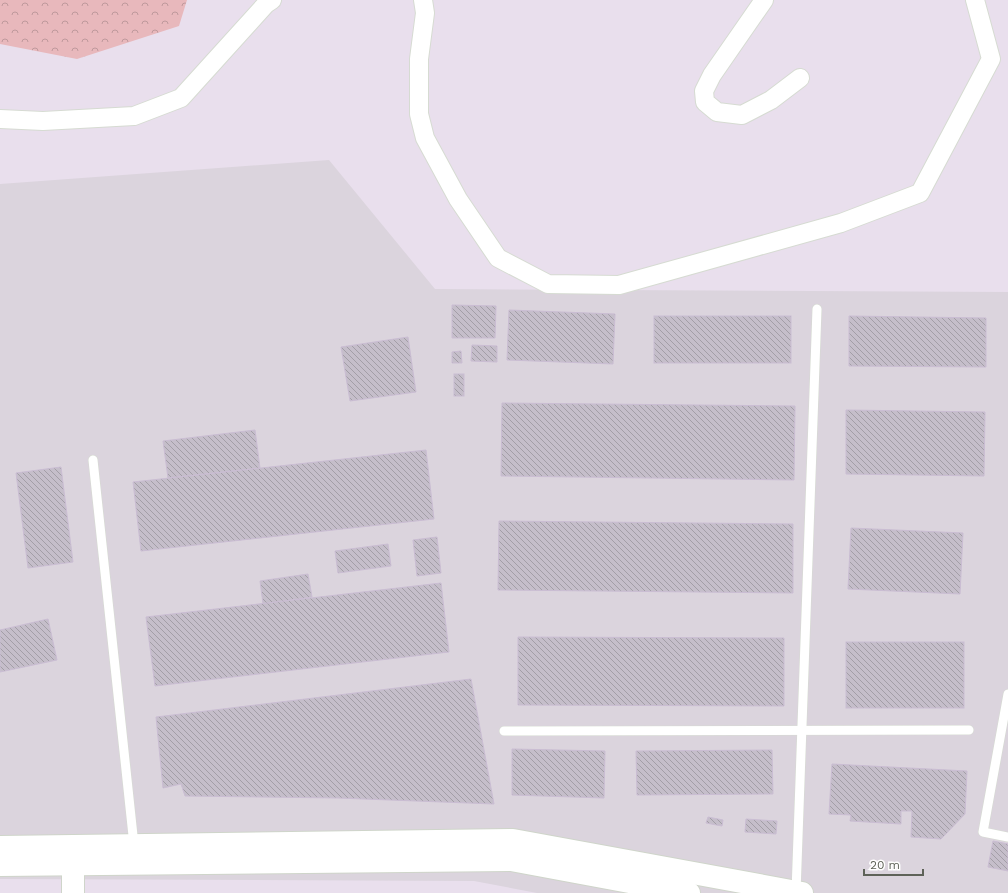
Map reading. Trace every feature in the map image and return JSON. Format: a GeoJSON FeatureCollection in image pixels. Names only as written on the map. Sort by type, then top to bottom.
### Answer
{"type":"FeatureCollection","features":[{"type":"Feature","properties":{"kind":"street"},"geometry":{"type":"LineString","coordinates":[[0,119],[43,121],[134,116],[181,98],[266,4],[272,0]]}},
{"type":"Feature","properties":{"kind":"street"},"geometry":{"type":"LineString","coordinates":[[423,0],[425,13],[419,59],[418,114],[425,138],[458,199],[498,258],[548,284],[618,285],[841,223],[920,193],[991,59],[974,0]]}},
{"type":"Feature","properties":{"kind":"street"},"geometry":{"type":"LineString","coordinates":[[764,0],[712,75],[704,91],[705,102],[717,112],[742,115],[771,100],[800,78]]}},
{"type":"Feature","properties":{"kind":"street"},"geometry":{"type":"LineString","coordinates":[[0,847],[513,840],[798,893]]}},
{"type":"Feature","properties":{"kind":"street"},"geometry":{"type":"LineString","coordinates":[[0,865],[511,860],[689,893]]}},
{"type":"Feature","properties":{"kind":"street"},"geometry":{"type":"LineString","coordinates":[[73,864],[73,893]]}},
{"type":"Feature","properties":{"kind":"lane"},"geometry":{"type":"LineString","coordinates":[[798,893],[801,730],[817,309]]}},
{"type":"Feature","properties":{"kind":"lane"},"geometry":{"type":"LineString","coordinates":[[93,460],[134,845]]}},
{"type":"Feature","properties":{"kind":"lane"},"geometry":{"type":"LineString","coordinates":[[1008,694],[983,832],[1008,837]]}},
{"type":"Feature","properties":{"kind":"lane"},"geometry":{"type":"LineString","coordinates":[[504,732],[969,730]]}},
{"type":"Feature","properties":{"kind":"shaded area"},"geometry":{"type":"Polygon","coordinates":[[[329,160],[435,289],[1008,292],[1008,893],[537,893],[474,881],[0,879],[0,184],[329,160]]]}},
{"type":"Feature","properties":{"kind":"green space"},"geometry":{"type":"Polygon","coordinates":[[[0,0],[187,0],[179,26],[77,59],[0,44],[0,0]]]}},
{"type":"Feature","properties":{"kind":"building"},"geometry":{"type":"Polygon","coordinates":[[[452,305],[496,306],[495,338],[452,338],[452,305]]]}},
{"type":"Feature","properties":{"kind":"building"},"geometry":{"type":"Polygon","coordinates":[[[509,310],[615,314],[613,364],[507,360],[509,310]]]}},
{"type":"Feature","properties":{"kind":"building"},"geometry":{"type":"Polygon","coordinates":[[[654,316],[791,316],[791,363],[654,363],[654,316]]]}},
{"type":"Feature","properties":{"kind":"building"},"geometry":{"type":"Polygon","coordinates":[[[849,316],[986,318],[986,367],[849,366],[849,316]]]}},
{"type":"Feature","properties":{"kind":"building"},"geometry":{"type":"Polygon","coordinates":[[[408,337],[416,392],[350,401],[341,347],[408,337]]]}},
{"type":"Feature","properties":{"kind":"building"},"geometry":{"type":"Polygon","coordinates":[[[472,345],[497,346],[497,362],[471,361],[472,345]]]}},
{"type":"Feature","properties":{"kind":"building"},"geometry":{"type":"Polygon","coordinates":[[[461,351],[462,363],[452,363],[452,352],[461,351]]]}},
{"type":"Feature","properties":{"kind":"building"},"geometry":{"type":"Polygon","coordinates":[[[454,374],[464,374],[464,396],[454,396],[454,374]]]}},
{"type":"Feature","properties":{"kind":"building"},"geometry":{"type":"Polygon","coordinates":[[[502,403],[795,406],[794,480],[501,476],[502,403]]]}},
{"type":"Feature","properties":{"kind":"building"},"geometry":{"type":"Polygon","coordinates":[[[846,410],[985,412],[984,476],[846,474],[846,410]]]}},
{"type":"Feature","properties":{"kind":"building"},"geometry":{"type":"Polygon","coordinates":[[[255,430],[260,468],[168,478],[163,441],[255,430]]]}},
{"type":"Feature","properties":{"kind":"building"},"geometry":{"type":"Polygon","coordinates":[[[426,450],[434,519],[141,551],[133,482],[426,450]]]}},
{"type":"Feature","properties":{"kind":"building"},"geometry":{"type":"Polygon","coordinates":[[[61,467],[73,562],[28,568],[16,473],[61,467]]]}},
{"type":"Feature","properties":{"kind":"building"},"geometry":{"type":"Polygon","coordinates":[[[499,521],[793,524],[793,593],[498,590],[499,521]]]}},
{"type":"Feature","properties":{"kind":"building"},"geometry":{"type":"Polygon","coordinates":[[[851,528],[963,533],[960,594],[848,589],[851,528]]]}},
{"type":"Feature","properties":{"kind":"building"},"geometry":{"type":"Polygon","coordinates":[[[437,537],[441,573],[417,576],[413,540],[437,537]]]}},
{"type":"Feature","properties":{"kind":"building"},"geometry":{"type":"Polygon","coordinates":[[[388,544],[391,566],[338,573],[335,551],[388,544]]]}},
{"type":"Feature","properties":{"kind":"building"},"geometry":{"type":"Polygon","coordinates":[[[308,574],[312,597],[263,604],[260,581],[308,574]]]}},
{"type":"Feature","properties":{"kind":"building"},"geometry":{"type":"Polygon","coordinates":[[[441,583],[449,652],[155,686],[146,617],[441,583]]]}},
{"type":"Feature","properties":{"kind":"building"},"geometry":{"type":"Polygon","coordinates":[[[48,619],[57,660],[0,672],[0,630],[48,619]]]}},
{"type":"Feature","properties":{"kind":"building"},"geometry":{"type":"Polygon","coordinates":[[[518,637],[784,638],[784,706],[518,705],[518,637]]]}},
{"type":"Feature","properties":{"kind":"building"},"geometry":{"type":"Polygon","coordinates":[[[846,642],[964,642],[964,708],[846,708],[846,642]]]}},
{"type":"Feature","properties":{"kind":"building"},"geometry":{"type":"Polygon","coordinates":[[[471,679],[494,804],[338,798],[185,796],[181,784],[163,788],[156,717],[471,679]]]}},
{"type":"Feature","properties":{"kind":"building"},"geometry":{"type":"Polygon","coordinates":[[[512,749],[605,751],[604,798],[512,795],[512,749]]]}},
{"type":"Feature","properties":{"kind":"building"},"geometry":{"type":"Polygon","coordinates":[[[772,750],[773,794],[637,795],[636,751],[772,750]]]}},
{"type":"Feature","properties":{"kind":"building"},"geometry":{"type":"Polygon","coordinates":[[[832,764],[967,771],[965,814],[941,839],[911,837],[912,811],[901,811],[901,824],[850,821],[851,815],[829,814],[832,764]]]}},
{"type":"Feature","properties":{"kind":"building"},"geometry":{"type":"Polygon","coordinates":[[[708,817],[723,820],[722,826],[706,823],[708,817]]]}},
{"type":"Feature","properties":{"kind":"building"},"geometry":{"type":"Polygon","coordinates":[[[746,819],[777,821],[776,834],[745,832],[746,819]]]}},
{"type":"Feature","properties":{"kind":"building"},"geometry":{"type":"Polygon","coordinates":[[[993,841],[1008,844],[1008,871],[988,867],[993,841]]]}}]}
